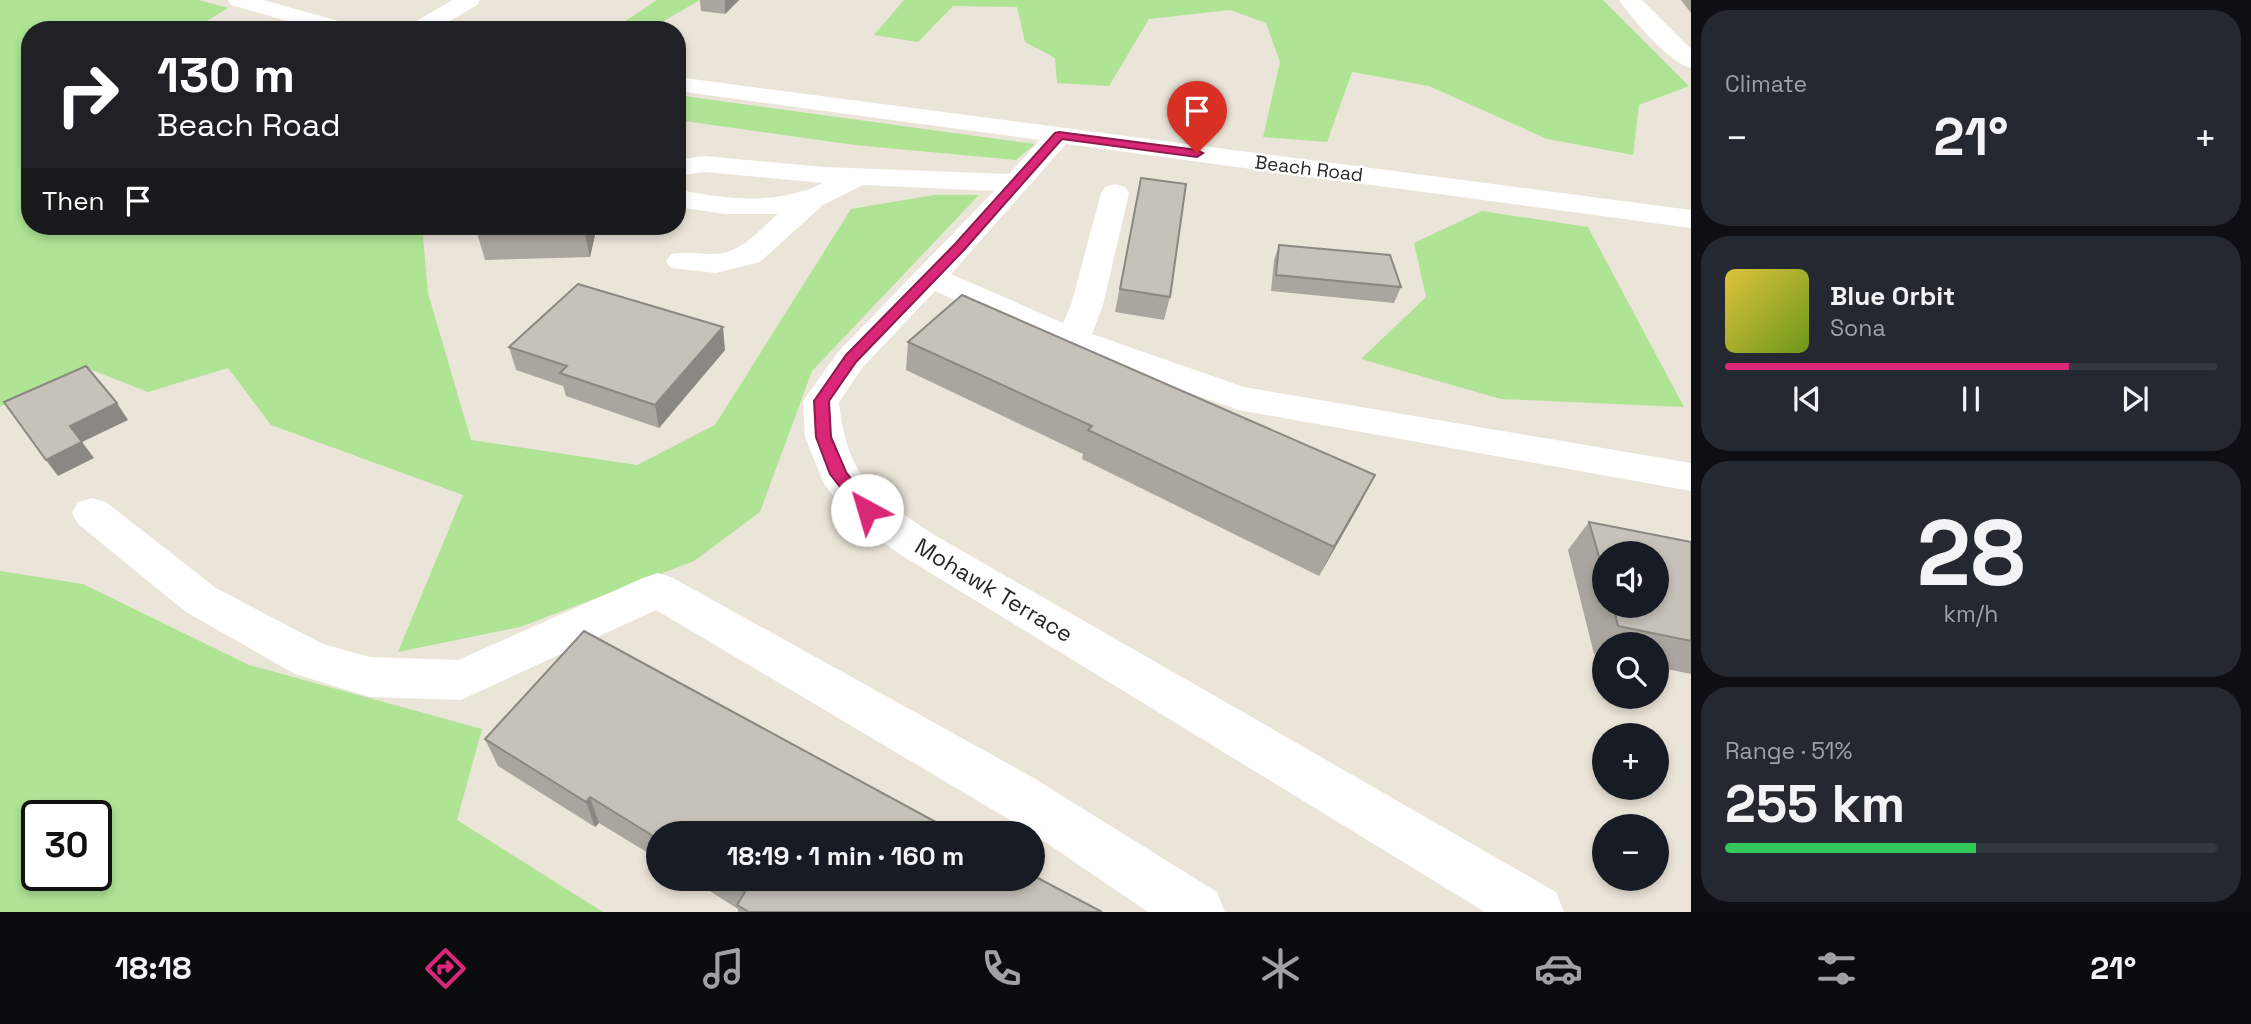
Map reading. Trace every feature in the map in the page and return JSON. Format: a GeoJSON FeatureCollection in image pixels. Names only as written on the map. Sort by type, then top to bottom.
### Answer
{"type":"FeatureCollection","features":[{"type":"Feature","properties":{"kind":"street"},"geometry":{"type":"LineString","coordinates":[[239,0],[313,21]]}},
{"type":"Feature","properties":{"kind":"street"},"geometry":{"type":"LineString","coordinates":[[433,21],[469,0]]}},
{"type":"Feature","properties":{"kind":"street"},"geometry":{"type":"LineString","coordinates":[[1630,0],[1666,39],[1691,61]]}},
{"type":"Feature","properties":{"kind":"street","name":"Beach Road"},"geometry":{"type":"LineString","coordinates":[[686,85],[1691,219]]}},
{"type":"Feature","properties":{"kind":"street","name":"Mohawk Terrace"},"geometry":{"type":"LineString","coordinates":[[1059,135],[851,359],[821,401],[824,437],[838,474],[867,510],[916,544],[1536,912]]}},
{"type":"Feature","properties":{"kind":"street"},"geometry":{"type":"LineString","coordinates":[[686,167],[704,164],[857,177],[1016,183]]}},
{"type":"Feature","properties":{"kind":"street"},"geometry":{"type":"LineString","coordinates":[[682,261],[710,265],[736,261],[748,255],[812,200],[857,177]]}},
{"type":"Feature","properties":{"kind":"street"},"geometry":{"type":"LineString","coordinates":[[1073,340],[1087,304],[1115,193]]}},
{"type":"Feature","properties":{"kind":"street"},"geometry":{"type":"LineString","coordinates":[[686,199],[725,205],[772,205],[812,200]]}},
{"type":"Feature","properties":{"kind":"street"},"geometry":{"type":"LineString","coordinates":[[930,277],[1073,340],[1239,398],[1691,477]]}},
{"type":"Feature","properties":{"kind":"street"},"geometry":{"type":"LineString","coordinates":[[92,513],[201,600],[312,660],[370,677],[461,680],[658,590],[1014,794],[1197,912]]}},
{"type":"Feature","properties":{"kind":"green space"},"geometry":{"type":"Polygon","coordinates":[[[0,0],[199,0],[228,8],[207,21],[21,21],[21,235],[423,235],[428,293],[471,440],[637,465],[715,425],[851,209],[934,195],[979,195],[812,371],[760,512],[694,561],[520,627],[398,652],[463,495],[271,425],[228,368],[148,392],[84,367],[0,407],[0,0]]]}},
{"type":"Feature","properties":{"kind":"green space"},"geometry":{"type":"Polygon","coordinates":[[[657,0],[700,0],[664,21],[626,21],[657,0]]]}},
{"type":"Feature","properties":{"kind":"green space"},"geometry":{"type":"Polygon","coordinates":[[[904,0],[1603,0],[1689,86],[1639,105],[1633,155],[1547,139],[1429,86],[1352,72],[1327,142],[1263,137],[1280,62],[1266,23],[1230,10],[1149,19],[1109,86],[1057,83],[1055,58],[1025,42],[1017,7],[953,6],[918,42],[874,35],[904,0]]]}},
{"type":"Feature","properties":{"kind":"green space"},"geometry":{"type":"Polygon","coordinates":[[[686,96],[1035,144],[1016,160],[855,145],[686,121],[686,96]]]}},
{"type":"Feature","properties":{"kind":"green space"},"geometry":{"type":"Polygon","coordinates":[[[1482,211],[1588,227],[1684,407],[1501,399],[1361,359],[1426,297],[1414,243],[1482,211]]]}},
{"type":"Feature","properties":{"kind":"green space"},"geometry":{"type":"Polygon","coordinates":[[[0,571],[83,584],[249,665],[482,729],[457,820],[603,912],[0,912],[0,571]]]}},
{"type":"Feature","properties":{"kind":"building"},"geometry":{"type":"Polygon","coordinates":[[[1141,178],[1186,184],[1170,297],[1120,289],[1141,178]]]}},
{"type":"Feature","properties":{"kind":"building"},"geometry":{"type":"Polygon","coordinates":[[[1279,245],[1390,255],[1401,287],[1276,275],[1279,245]]]}},
{"type":"Feature","properties":{"kind":"building"},"geometry":{"type":"Polygon","coordinates":[[[578,284],[723,327],[655,405],[560,373],[567,366],[509,347],[578,284]]]}},
{"type":"Feature","properties":{"kind":"building"},"geometry":{"type":"Polygon","coordinates":[[[962,295],[1375,475],[1334,547],[1088,430],[1092,426],[908,342],[962,295]]]}},
{"type":"Feature","properties":{"kind":"building"},"geometry":{"type":"Polygon","coordinates":[[[86,366],[117,403],[70,426],[82,442],[46,460],[4,402],[86,366]]]}},
{"type":"Feature","properties":{"kind":"building"},"geometry":{"type":"Polygon","coordinates":[[[1589,522],[1691,542],[1691,641],[1669,636],[1669,632],[1647,632],[1618,626],[1616,618],[1669,618],[1669,541],[1595,541],[1589,522]]]}},
{"type":"Feature","properties":{"kind":"building"},"geometry":{"type":"Polygon","coordinates":[[[584,631],[934,821],[646,821],[646,832],[590,797],[586,802],[485,739],[584,631]]]}},
{"type":"Feature","properties":{"kind":"building"},"geometry":{"type":"Polygon","coordinates":[[[1045,882],[1102,912],[749,912],[737,905],[745,892],[1045,891],[1045,882]]]}},
{"type":"Feature","properties":{"kind":"route"},"geometry":{"type":"LineString","coordinates":[[867,510],[838,474],[824,437],[821,401],[851,359],[960,247],[1059,135],[1197,153]]}}]}
